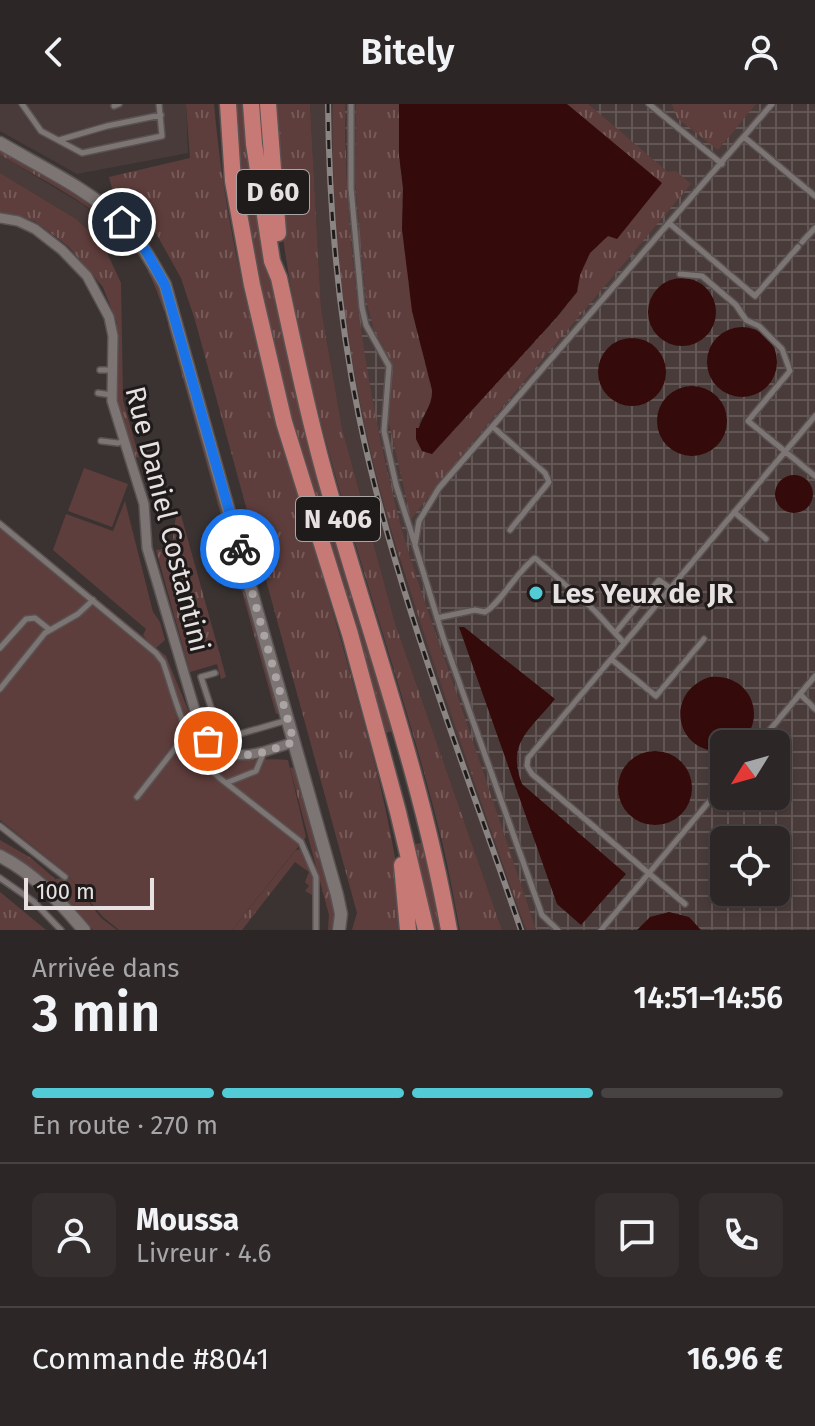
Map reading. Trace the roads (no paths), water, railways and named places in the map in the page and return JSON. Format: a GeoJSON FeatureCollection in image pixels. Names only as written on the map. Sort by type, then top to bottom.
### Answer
{"type":"FeatureCollection","features":[{"type":"Feature","properties":{"kind":"highway","name":"N 406"},"geometry":{"type":"LineString","coordinates":[[228,104],[233,181],[284,422],[350,634],[426,930]]}},
{"type":"Feature","properties":{"kind":"highway","name":"N 406"},"geometry":{"type":"LineString","coordinates":[[251,104],[263,213],[272,261],[279,278],[331,497],[414,772],[449,930]]}},
{"type":"Feature","properties":{"kind":"highway","name":"D 60"},"geometry":{"type":"LineString","coordinates":[[268,104],[275,215],[283,263],[279,278]]}},
{"type":"Feature","properties":{"kind":"highway"},"geometry":{"type":"LineString","coordinates":[[398,812],[395,825],[408,930]]}},
{"type":"Feature","properties":{"kind":"main road"},"geometry":{"type":"LineString","coordinates":[[0,143],[98,203],[122,222],[146,251],[165,285],[337,895],[341,914],[339,930]]}},
{"type":"Feature","properties":{"kind":"main road"},"geometry":{"type":"LineString","coordinates":[[0,856],[58,899],[84,930]]}},
{"type":"Feature","properties":{"kind":"street","name":"Rue Daniel Costantini"},"geometry":{"type":"LineString","coordinates":[[0,218],[18,221],[35,229],[62,250],[87,276],[112,325],[112,395],[144,504],[147,548],[199,724],[208,741],[227,754],[250,756],[294,742]]}},
{"type":"Feature","properties":{"kind":"lane"},"geometry":{"type":"LineString","coordinates":[[22,104],[35,126],[82,153],[162,136],[159,104]]}},
{"type":"Feature","properties":{"kind":"lane"},"geometry":{"type":"LineString","coordinates":[[351,104],[351,188],[362,308],[366,325],[389,366],[384,431],[396,485],[437,618],[542,915],[558,930]]}},
{"type":"Feature","properties":{"kind":"lane"},"geometry":{"type":"LineString","coordinates":[[649,104],[722,164]]}},
{"type":"Feature","properties":{"kind":"lane"},"geometry":{"type":"LineString","coordinates":[[415,545],[419,521],[439,488],[772,104]]}},
{"type":"Feature","properties":{"kind":"lane"},"geometry":{"type":"LineString","coordinates":[[59,140],[161,115]]}},
{"type":"Feature","properties":{"kind":"lane"},"geometry":{"type":"LineString","coordinates":[[744,137],[815,196]]}},
{"type":"Feature","properties":{"kind":"lane"},"geometry":{"type":"LineString","coordinates":[[669,223],[755,296],[815,228]]}},
{"type":"Feature","properties":{"kind":"lane"},"geometry":{"type":"LineString","coordinates":[[680,274],[702,276],[736,305],[746,320],[759,326],[782,349],[790,371],[748,421],[815,476]]}},
{"type":"Feature","properties":{"kind":"lane"},"geometry":{"type":"LineString","coordinates":[[100,370],[112,370]]}},
{"type":"Feature","properties":{"kind":"lane"},"geometry":{"type":"LineString","coordinates":[[98,393],[112,395]]}},
{"type":"Feature","properties":{"kind":"lane"},"geometry":{"type":"LineString","coordinates":[[685,904],[532,774],[527,766],[528,758],[815,416]]}},
{"type":"Feature","properties":{"kind":"lane"},"geometry":{"type":"LineString","coordinates":[[493,427],[545,473],[549,482],[510,530]]}},
{"type":"Feature","properties":{"kind":"lane"},"geometry":{"type":"LineString","coordinates":[[101,441],[125,441]]}},
{"type":"Feature","properties":{"kind":"lane"},"geometry":{"type":"LineString","coordinates":[[734,512],[766,539]]}},
{"type":"Feature","properties":{"kind":"lane"},"geometry":{"type":"LineString","coordinates":[[0,524],[163,662],[189,739],[214,774],[301,842],[316,877],[316,930]]}},
{"type":"Feature","properties":{"kind":"lane"},"geometry":{"type":"LineString","coordinates":[[437,618],[491,609],[504,590],[535,558],[563,581],[624,643]]}},
{"type":"Feature","properties":{"kind":"lane"},"geometry":{"type":"LineString","coordinates":[[615,633],[659,580],[670,588]]}},
{"type":"Feature","properties":{"kind":"lane"},"geometry":{"type":"LineString","coordinates":[[0,689],[29,651],[50,630],[78,614],[93,600]]}},
{"type":"Feature","properties":{"kind":"lane"},"geometry":{"type":"LineString","coordinates":[[0,648],[26,619],[35,618],[50,630]]}},
{"type":"Feature","properties":{"kind":"lane"},"geometry":{"type":"LineString","coordinates":[[611,659],[656,696],[704,639]]}},
{"type":"Feature","properties":{"kind":"lane"},"geometry":{"type":"LineString","coordinates":[[215,673],[201,677],[216,723],[229,737],[288,720]]}},
{"type":"Feature","properties":{"kind":"lane"},"geometry":{"type":"LineString","coordinates":[[770,730],[815,676]]}},
{"type":"Feature","properties":{"kind":"lane"},"geometry":{"type":"LineString","coordinates":[[800,694],[815,709]]}},
{"type":"Feature","properties":{"kind":"lane"},"geometry":{"type":"LineString","coordinates":[[137,797],[177,746],[189,739]]}},
{"type":"Feature","properties":{"kind":"lane"},"geometry":{"type":"LineString","coordinates":[[226,783],[256,771],[264,751]]}},
{"type":"Feature","properties":{"kind":"lane"},"geometry":{"type":"LineString","coordinates":[[601,930],[710,801]]}},
{"type":"Feature","properties":{"kind":"lane"},"geometry":{"type":"LineString","coordinates":[[0,826],[65,877]]}},
{"type":"Feature","properties":{"kind":"lane"},"geometry":{"type":"LineString","coordinates":[[0,878],[28,897],[61,930]]}},
{"type":"Feature","properties":{"kind":"railway"},"geometry":{"type":"LineString","coordinates":[[328,104],[330,183],[340,300],[359,417],[374,482],[411,612],[521,930]]}},
{"type":"Feature","properties":{"kind":"place","name":"Les Yeux de JR"},"geometry":{"type":"Point","coordinates":[536,593]}}]}
